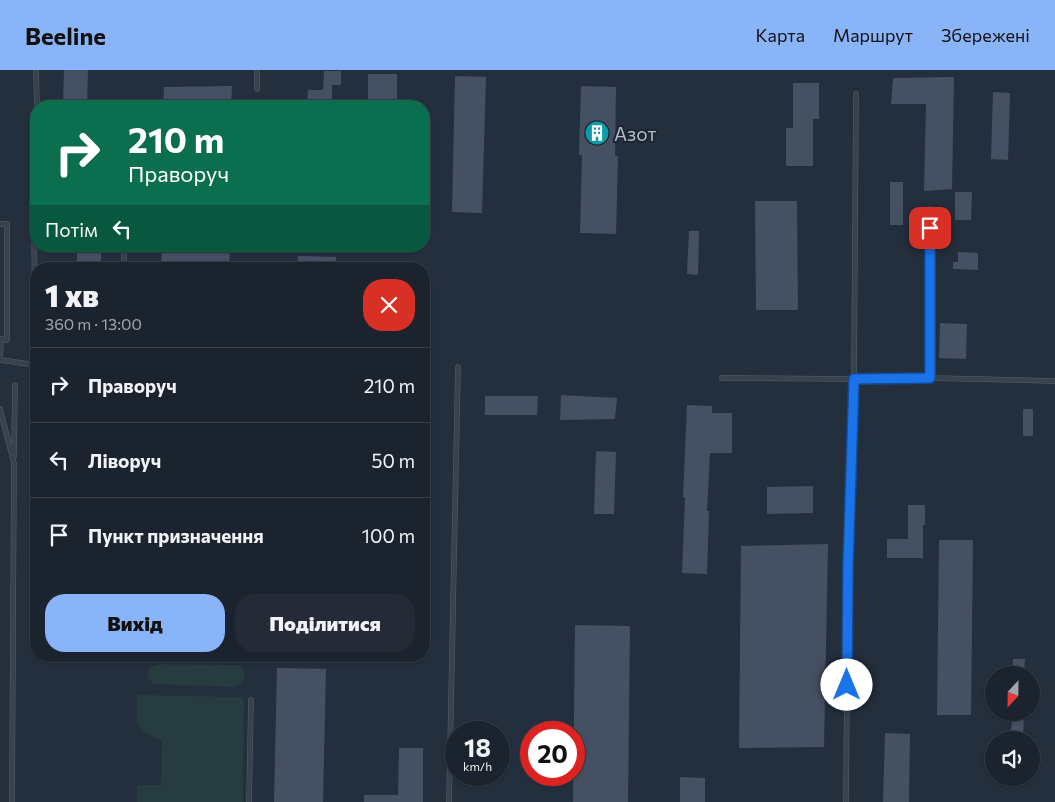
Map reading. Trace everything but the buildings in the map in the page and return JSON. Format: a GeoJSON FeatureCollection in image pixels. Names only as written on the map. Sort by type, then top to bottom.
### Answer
{"type":"FeatureCollection","features":[{"type":"Feature","properties":{"kind":"lane"},"geometry":{"type":"LineString","coordinates":[[36,70],[37,100]]}},
{"type":"Feature","properties":{"kind":"lane"},"geometry":{"type":"LineString","coordinates":[[257,70],[257,89]]}},
{"type":"Feature","properties":{"kind":"lane"},"geometry":{"type":"LineString","coordinates":[[846,802],[848,567],[854,379],[856,94]]}},
{"type":"Feature","properties":{"kind":"lane"},"geometry":{"type":"LineString","coordinates":[[930,209],[930,378]]}},
{"type":"Feature","properties":{"kind":"lane"},"geometry":{"type":"LineString","coordinates":[[0,224],[7,224],[8,340],[1,339],[0,360],[30,364]]}},
{"type":"Feature","properties":{"kind":"lane"},"geometry":{"type":"LineString","coordinates":[[449,802],[458,367]]}},
{"type":"Feature","properties":{"kind":"lane"},"geometry":{"type":"LineString","coordinates":[[722,378],[930,378],[1055,381]]}},
{"type":"Feature","properties":{"kind":"lane"},"geometry":{"type":"LineString","coordinates":[[12,802],[15,385]]}},
{"type":"Feature","properties":{"kind":"lane"},"geometry":{"type":"LineString","coordinates":[[0,409],[14,464]]}},
{"type":"Feature","properties":{"kind":"lane"},"geometry":{"type":"LineString","coordinates":[[249,802],[251,700]]}},
{"type":"Feature","properties":{"kind":"green space"},"geometry":{"type":"Polygon","coordinates":[[[159,664],[240,665],[245,677],[241,684],[232,687],[154,684],[147,675],[149,668],[159,664]]]}},
{"type":"Feature","properties":{"kind":"green space"},"geometry":{"type":"Polygon","coordinates":[[[137,695],[243,697],[243,802],[137,802],[137,785],[161,785],[162,741],[141,729],[137,723],[137,695]]]}},
{"type":"Feature","properties":{"kind":"place","name":"Азот"},"geometry":{"type":"Point","coordinates":[597,133]}},
{"type":"Feature","properties":{"kind":"route"},"geometry":{"type":"LineString","coordinates":[[847,685],[848,567],[854,379],[930,378],[930,228]]}}]}
